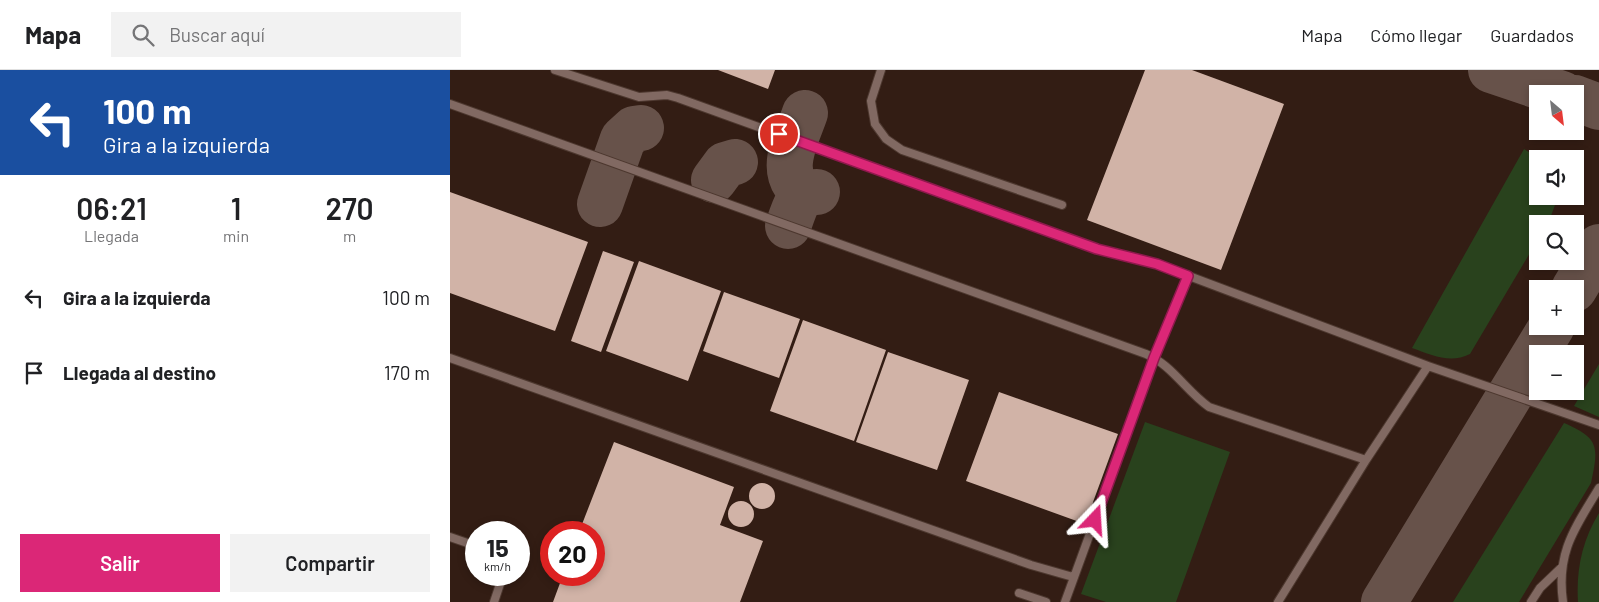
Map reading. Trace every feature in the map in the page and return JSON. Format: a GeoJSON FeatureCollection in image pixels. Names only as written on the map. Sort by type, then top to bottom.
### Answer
{"type":"FeatureCollection","features":[{"type":"Feature","properties":{"kind":"lane"},"geometry":{"type":"LineString","coordinates":[[555,70],[639,97],[667,95],[678,98],[1097,249],[1157,264],[1428,366],[1599,426]]}},
{"type":"Feature","properties":{"kind":"lane"},"geometry":{"type":"LineString","coordinates":[[881,70],[871,101],[875,124],[886,138],[902,150],[1062,205]]}},
{"type":"Feature","properties":{"kind":"lane"},"geometry":{"type":"LineString","coordinates":[[450,104],[1154,358],[1167,366],[1199,400],[1209,407],[1366,460]]}},
{"type":"Feature","properties":{"kind":"lane"},"geometry":{"type":"LineString","coordinates":[[1065,602],[1154,358],[1188,276]]}},
{"type":"Feature","properties":{"kind":"lane"},"geometry":{"type":"LineString","coordinates":[[450,358],[1022,562],[1074,577]]}},
{"type":"Feature","properties":{"kind":"lane"},"geometry":{"type":"LineString","coordinates":[[1278,602],[1366,460],[1428,366]]}},
{"type":"Feature","properties":{"kind":"lane"},"geometry":{"type":"LineString","coordinates":[[1563,602],[1562,567],[1572,533],[1599,488]]}},
{"type":"Feature","properties":{"kind":"lane"},"geometry":{"type":"LineString","coordinates":[[450,537],[465,542]]}},
{"type":"Feature","properties":{"kind":"lane"},"geometry":{"type":"LineString","coordinates":[[1531,602],[1540,588],[1562,567]]}},
{"type":"Feature","properties":{"kind":"lane"},"geometry":{"type":"LineString","coordinates":[[494,602],[499,586]]}},
{"type":"Feature","properties":{"kind":"lane"},"geometry":{"type":"LineString","coordinates":[[1019,592],[1046,602]]}},
{"type":"Feature","properties":{"kind":"green space"},"geometry":{"type":"Polygon","coordinates":[[[1524,149],[1529,152],[1529,205],[1555,205],[1551,215],[1529,215],[1529,254],[1470,354],[1463,357],[1448,358],[1434,356],[1412,348],[1524,149]]]}},
{"type":"Feature","properties":{"kind":"green space"},"geometry":{"type":"Polygon","coordinates":[[[1599,364],[1599,417],[1574,406],[1578,400],[1584,400],[1584,389],[1599,364]]]}},
{"type":"Feature","properties":{"kind":"green space"},"geometry":{"type":"Polygon","coordinates":[[[1145,422],[1230,452],[1176,602],[1106,602],[1081,594],[1145,422]]]}},
{"type":"Feature","properties":{"kind":"green space"},"geometry":{"type":"Polygon","coordinates":[[[1564,423],[1576,428],[1590,439],[1594,445],[1595,460],[1591,483],[1519,602],[1453,602],[1564,423]]]}},
{"type":"Feature","properties":{"kind":"green space"},"geometry":{"type":"Polygon","coordinates":[[[1599,513],[1599,602],[1578,602],[1581,556],[1588,534],[1599,513]]]}},
{"type":"Feature","properties":{"kind":"building"},"geometry":{"type":"Polygon","coordinates":[[[718,70],[775,70],[768,89],[718,70]]]}},
{"type":"Feature","properties":{"kind":"building"},"geometry":{"type":"Polygon","coordinates":[[[1145,70],[1192,70],[1284,104],[1221,270],[1087,220],[1145,70]]]}},
{"type":"Feature","properties":{"kind":"building"},"geometry":{"type":"Polygon","coordinates":[[[450,192],[588,242],[555,331],[450,293],[450,192]]]}},
{"type":"Feature","properties":{"kind":"building"},"geometry":{"type":"Polygon","coordinates":[[[603,251],[634,262],[601,352],[571,341],[603,251]]]}},
{"type":"Feature","properties":{"kind":"building"},"geometry":{"type":"Polygon","coordinates":[[[639,261],[721,291],[688,381],[606,351],[639,261]]]}},
{"type":"Feature","properties":{"kind":"building"},"geometry":{"type":"Polygon","coordinates":[[[724,292],[800,319],[779,378],[703,351],[724,292]]]}},
{"type":"Feature","properties":{"kind":"building"},"geometry":{"type":"Polygon","coordinates":[[[803,320],[886,350],[854,441],[770,411],[803,320]]]}},
{"type":"Feature","properties":{"kind":"building"},"geometry":{"type":"Polygon","coordinates":[[[888,352],[969,380],[937,470],[856,442],[888,352]]]}},
{"type":"Feature","properties":{"kind":"building"},"geometry":{"type":"Polygon","coordinates":[[[999,392],[1118,434],[1085,524],[966,481],[999,392]]]}},
{"type":"Feature","properties":{"kind":"building"},"geometry":{"type":"Polygon","coordinates":[[[614,442],[734,487],[720,525],[763,541],[740,602],[553,602],[559,586],[605,586],[605,521],[583,521],[614,442]]]}},
{"type":"Feature","properties":{"kind":"building"},"geometry":{"type":"Polygon","coordinates":[[[762,483],[771,487],[775,496],[771,505],[762,509],[753,505],[749,496],[753,487],[762,483]]]}},
{"type":"Feature","properties":{"kind":"building"},"geometry":{"type":"Polygon","coordinates":[[[741,501],[750,505],[754,514],[750,523],[741,527],[732,523],[728,514],[732,505],[741,501]]]}},
{"type":"Feature","properties":{"kind":"taxiway"},"geometry":{"type":"LineString","coordinates":[[1491,70],[1535,85]]}},
{"type":"Feature","properties":{"kind":"taxiway"},"geometry":{"type":"LineString","coordinates":[[1584,101],[1599,107]]}},
{"type":"Feature","properties":{"kind":"taxiway"},"geometry":{"type":"LineString","coordinates":[[795,184],[791,176],[790,158],[805,113]]}},
{"type":"Feature","properties":{"kind":"taxiway"},"geometry":{"type":"LineString","coordinates":[[600,204],[623,139],[634,129],[641,128]]}},
{"type":"Feature","properties":{"kind":"taxiway"},"geometry":{"type":"LineString","coordinates":[[714,180],[725,165],[735,162]]}},
{"type":"Feature","properties":{"kind":"taxiway"},"geometry":{"type":"LineString","coordinates":[[788,226],[800,198],[817,192]]}},
{"type":"Feature","properties":{"kind":"taxiway"},"geometry":{"type":"LineString","coordinates":[[1579,280],[1599,247]]}},
{"type":"Feature","properties":{"kind":"taxiway"},"geometry":{"type":"LineString","coordinates":[[1384,602],[1547,335]]}},
{"type":"Feature","properties":{"kind":"route"},"geometry":{"type":"LineString","coordinates":[[779,134],[1097,249],[1157,264],[1188,276],[1154,358],[1095,520]]}}]}
